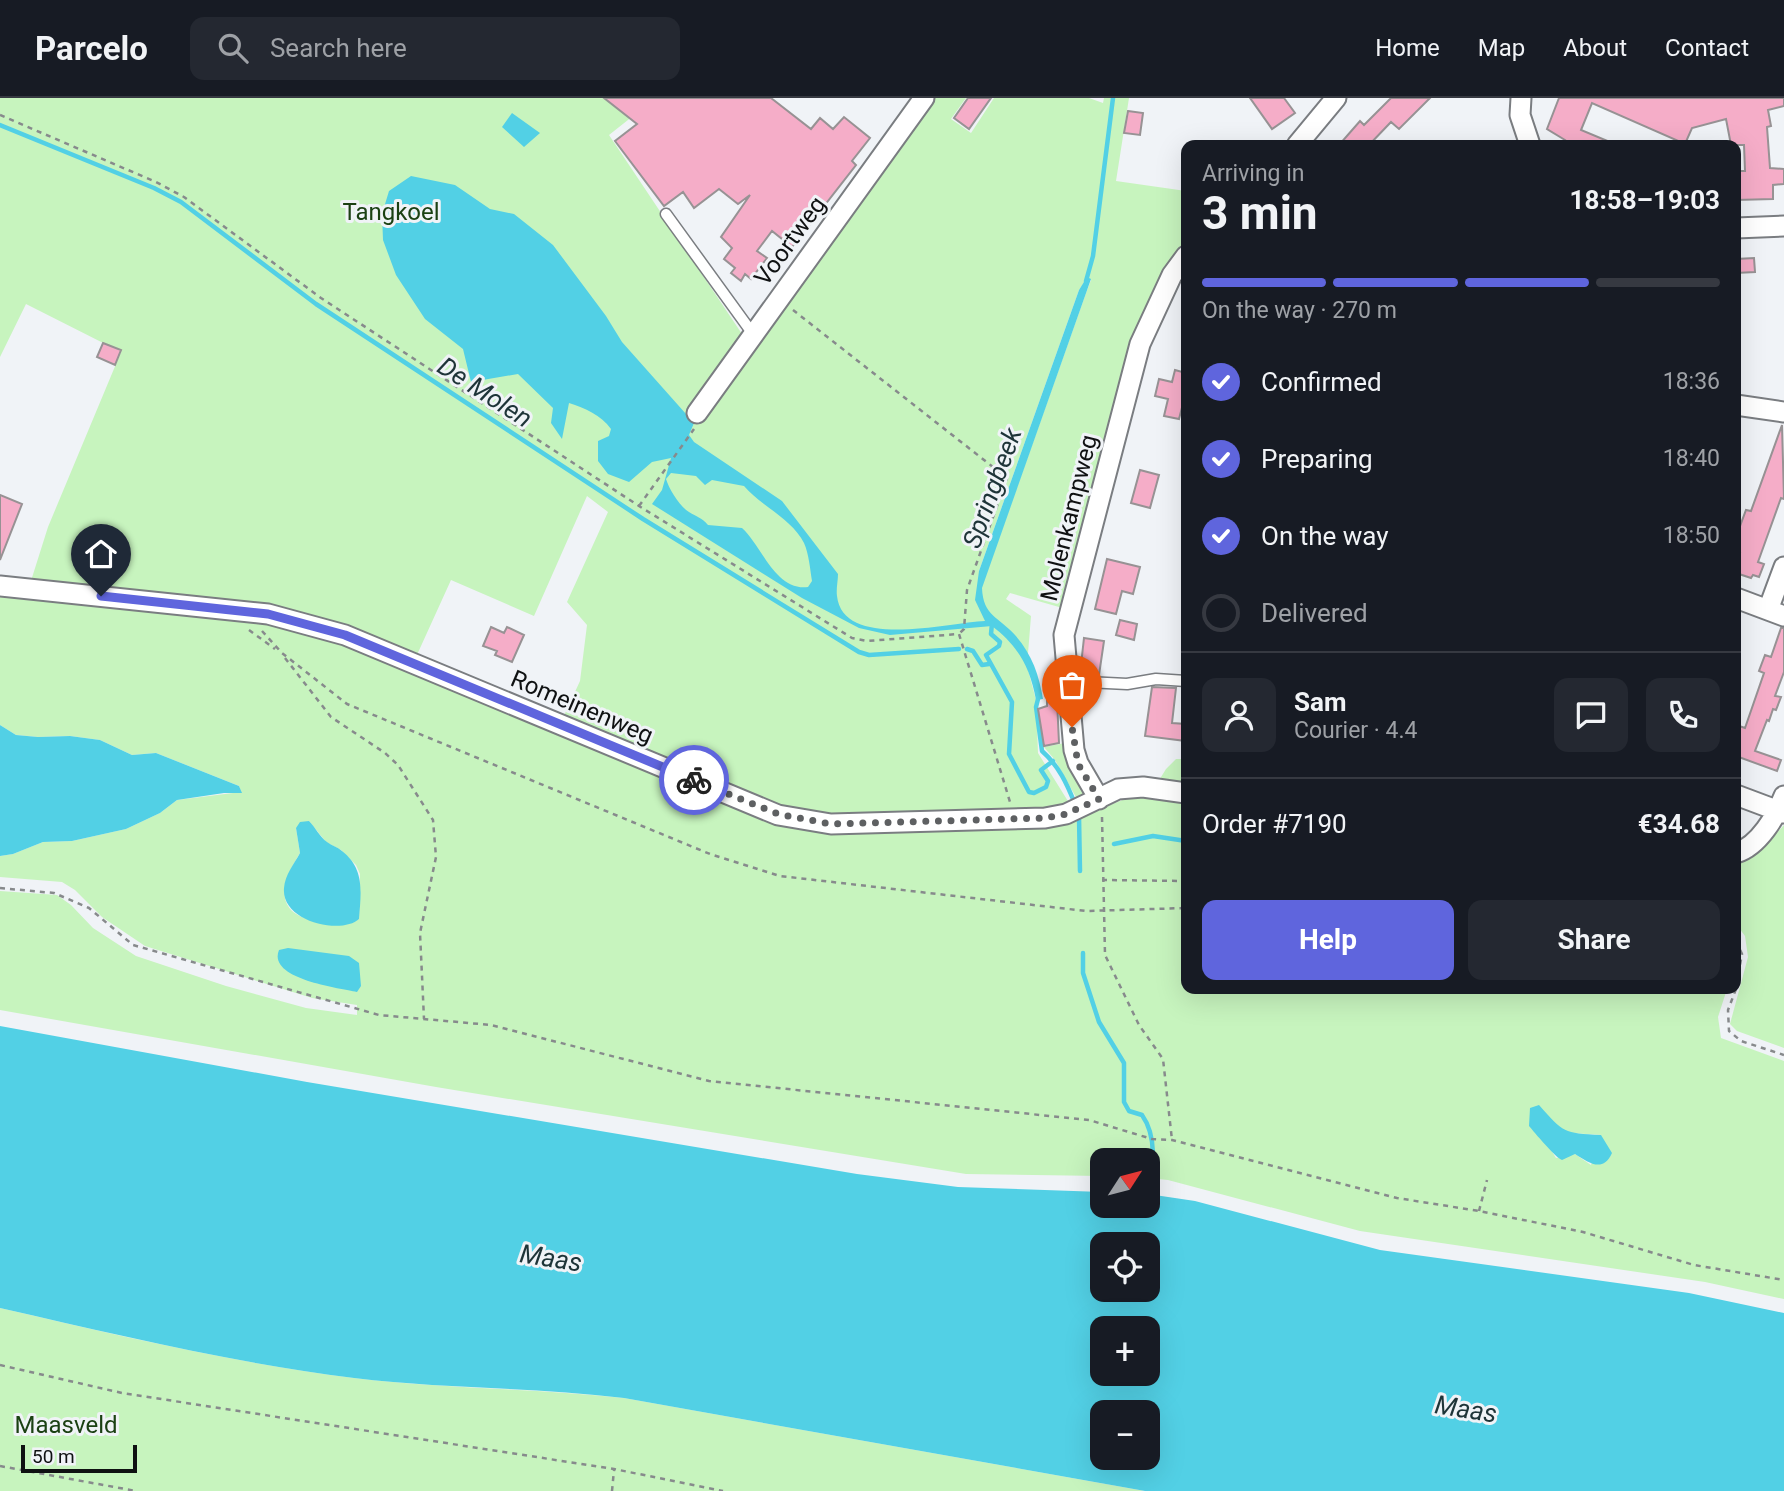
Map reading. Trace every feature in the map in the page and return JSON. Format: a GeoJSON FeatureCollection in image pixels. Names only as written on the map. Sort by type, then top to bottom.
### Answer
{"type":"FeatureCollection","features":[{"type":"Feature","properties":{"kind":"street","name":"Voortweg"},"geometry":{"type":"LineString","coordinates":[[695,422],[753,334],[924,98]]}},
{"type":"Feature","properties":{"kind":"street"},"geometry":{"type":"LineString","coordinates":[[1301,140],[1336,98]]}},
{"type":"Feature","properties":{"kind":"street"},"geometry":{"type":"LineString","coordinates":[[1521,98],[1520,115],[1528,140]]}},
{"type":"Feature","properties":{"kind":"street"},"geometry":{"type":"LineString","coordinates":[[1741,228],[1784,226]]}},
{"type":"Feature","properties":{"kind":"street","name":"Molenkampweg"},"geometry":{"type":"LineString","coordinates":[[1092,802],[1074,750],[1064,635],[1140,344],[1172,275],[1181,263]]}},
{"type":"Feature","properties":{"kind":"street"},"geometry":{"type":"LineString","coordinates":[[1741,406],[1784,412]]}},
{"type":"Feature","properties":{"kind":"street"},"geometry":{"type":"LineString","coordinates":[[1741,600],[1776,613],[1784,567]]}},
{"type":"Feature","properties":{"kind":"street","name":"Romeinenweg"},"geometry":{"type":"LineString","coordinates":[[0,586],[268,614],[345,635],[778,814],[831,824],[1015,819],[1066,814],[1118,789],[1143,787],[1181,792]]}},
{"type":"Feature","properties":{"kind":"street"},"geometry":{"type":"LineString","coordinates":[[1741,796],[1782,806],[1761,835],[1741,849]]}},
{"type":"Feature","properties":{"kind":"lane"},"geometry":{"type":"LineString","coordinates":[[666,214],[753,334]]}},
{"type":"Feature","properties":{"kind":"lane"},"geometry":{"type":"LineString","coordinates":[[1067,681],[1114,684],[1156,679],[1181,681]]}},
{"type":"Feature","properties":{"kind":"path"},"geometry":{"type":"LineString","coordinates":[[0,116],[156,182],[184,197],[321,298],[639,506],[852,638],[867,641],[959,634],[964,629],[967,590],[1007,478],[779,299]]}},
{"type":"Feature","properties":{"kind":"path"},"geometry":{"type":"LineString","coordinates":[[639,506],[695,422]]}},
{"type":"Feature","properties":{"kind":"path"},"geometry":{"type":"LineString","coordinates":[[246,611],[331,717],[385,753],[398,765],[433,820],[436,857],[421,933],[424,1019]]}},
{"type":"Feature","properties":{"kind":"path"},"geometry":{"type":"LineString","coordinates":[[959,634],[1015,819]]}},
{"type":"Feature","properties":{"kind":"path"},"geometry":{"type":"LineString","coordinates":[[282,653],[347,704],[710,854],[779,876],[1086,911],[1181,908]]}},
{"type":"Feature","properties":{"kind":"path"},"geometry":{"type":"LineString","coordinates":[[1092,802],[1102,813],[1105,955],[1139,1025],[1163,1059],[1172,1140]]}},
{"type":"Feature","properties":{"kind":"path"},"geometry":{"type":"LineString","coordinates":[[1102,880],[1181,881]]}},
{"type":"Feature","properties":{"kind":"path"},"geometry":{"type":"LineString","coordinates":[[0,888],[54,893],[89,908],[133,945],[379,1015],[491,1025],[709,1081],[1089,1120],[1152,1139],[1172,1140],[1397,1198],[1479,1210],[1583,1232],[1694,1265],[1784,1280]]}},
{"type":"Feature","properties":{"kind":"path"},"geometry":{"type":"LineString","coordinates":[[1734,994],[1728,1010],[1729,1031],[1741,1041],[1784,1055]]}},
{"type":"Feature","properties":{"kind":"path"},"geometry":{"type":"LineString","coordinates":[[1479,1210],[1487,1180]]}},
{"type":"Feature","properties":{"kind":"path"},"geometry":{"type":"LineString","coordinates":[[0,1365],[122,1393],[614,1469],[723,1491]]}},
{"type":"Feature","properties":{"kind":"path"},"geometry":{"type":"LineString","coordinates":[[0,1466],[136,1491]]}},
{"type":"Feature","properties":{"kind":"path"},"geometry":{"type":"LineString","coordinates":[[612,1491],[614,1469]]}},
{"type":"Feature","properties":{"kind":"green space"},"geometry":{"type":"Polygon","coordinates":[[[0,98],[610,98],[633,116],[609,135],[744,337],[929,98],[966,98],[951,119],[971,133],[994,98],[1089,98],[1103,103],[1104,98],[1129,98],[1116,181],[1181,190],[1181,254],[1161,288],[1066,609],[1010,593],[1006,599],[1031,616],[1027,666],[1036,700],[1038,753],[1071,806],[1026,811],[823,815],[790,811],[562,720],[580,681],[587,625],[567,602],[608,512],[587,496],[534,616],[451,580],[416,657],[375,639],[30,584],[48,527],[121,352],[26,304],[0,357],[0,98]],[[1087,278],[1079,290],[979,571],[983,583],[1091,280],[1087,278]]]}},
{"type":"Feature","properties":{"kind":"green space"},"geometry":{"type":"Polygon","coordinates":[[[0,591],[259,620],[343,645],[778,824],[1077,819],[1127,798],[1159,796],[1181,798],[1181,994],[1725,994],[1718,1017],[1721,1038],[1784,1061],[1784,1299],[1705,1282],[1360,1231],[1160,1179],[1160,1148],[1090,1148],[1090,1176],[966,1174],[436,1087],[0,1010],[0,891],[57,895],[93,928],[136,956],[226,986],[306,1008],[357,1015],[357,1005],[312,998],[145,946],[102,917],[75,890],[62,882],[0,877],[0,856],[13,854],[43,842],[72,841],[126,829],[160,813],[177,800],[241,792],[239,786],[156,753],[132,755],[100,740],[70,736],[16,735],[0,725],[0,591]],[[309,821],[296,828],[300,853],[285,885],[287,903],[292,911],[301,917],[327,923],[348,923],[359,919],[360,874],[356,865],[341,850],[326,842],[309,821]],[[1561,1130],[1545,1140],[1556,1158],[1575,1154],[1591,1165],[1601,1135],[1561,1130]]]}},
{"type":"Feature","properties":{"kind":"green space"},"geometry":{"type":"Polygon","coordinates":[[[1065,743],[1088,800],[1077,799],[1055,760],[1044,747],[1065,743]]]}},
{"type":"Feature","properties":{"kind":"green space"},"geometry":{"type":"Polygon","coordinates":[[[1176,759],[1181,759],[1181,787],[1158,782],[1176,759]]]}},
{"type":"Feature","properties":{"kind":"green space"},"geometry":{"type":"Polygon","coordinates":[[[1784,825],[1784,1048],[1737,1031],[1730,1024],[1738,994],[1741,994],[1748,957],[1745,936],[1741,931],[1741,854],[1769,841],[1784,825]]]}},
{"type":"Feature","properties":{"kind":"green space","name":"Maasveld"},"geometry":{"type":"Polygon","coordinates":[[[0,1308],[265,1365],[388,1382],[624,1398],[1145,1491],[0,1491],[0,1308]]]}},
{"type":"Feature","properties":{"kind":"water"},"geometry":{"type":"Polygon","coordinates":[[[512,113],[540,133],[524,147],[502,127],[512,113]]]}},
{"type":"Feature","properties":{"kind":"water","name":"Tangkoel"},"geometry":{"type":"Polygon","coordinates":[[[411,176],[455,185],[490,209],[514,214],[553,245],[622,342],[694,423],[689,435],[694,442],[782,501],[838,574],[837,596],[844,613],[858,623],[877,628],[924,628],[985,621],[975,600],[979,571],[1079,290],[1087,277],[1091,279],[982,588],[985,605],[1015,635],[1030,657],[1043,699],[1036,700],[1022,658],[1009,641],[992,626],[890,635],[859,628],[802,598],[652,504],[662,490],[671,458],[652,462],[629,482],[608,474],[598,461],[598,441],[609,436],[611,429],[598,416],[569,403],[562,439],[551,423],[553,408],[518,374],[471,382],[463,349],[425,319],[396,275],[383,240],[382,214],[389,191],[411,176]],[[671,473],[666,479],[682,506],[708,525],[742,528],[778,575],[797,586],[808,587],[812,581],[807,552],[799,534],[792,527],[744,486],[712,480],[705,485],[696,476],[671,473]]]}},
{"type":"Feature","properties":{"kind":"water"},"geometry":{"type":"Polygon","coordinates":[[[0,725],[16,735],[70,736],[100,740],[132,755],[156,753],[239,786],[242,793],[177,800],[160,813],[126,829],[72,841],[43,842],[13,854],[0,856],[0,725]]]}},
{"type":"Feature","properties":{"kind":"water"},"geometry":{"type":"Polygon","coordinates":[[[309,821],[324,840],[340,850],[355,865],[361,890],[359,919],[351,924],[340,926],[314,922],[302,917],[286,900],[286,879],[300,853],[296,828],[300,822],[309,821]]]}},
{"type":"Feature","properties":{"kind":"water"},"geometry":{"type":"Polygon","coordinates":[[[288,948],[349,956],[359,963],[361,986],[357,992],[321,985],[293,975],[283,968],[278,960],[279,950],[288,948]]]}},
{"type":"Feature","properties":{"kind":"water","name":"Maas"},"geometry":{"type":"Polygon","coordinates":[[[0,1026],[307,1082],[857,1174],[958,1187],[1090,1192],[1090,1218],[1160,1218],[1160,1196],[1195,1201],[1380,1250],[1689,1293],[1784,1313],[1784,1491],[1145,1491],[624,1398],[388,1382],[265,1365],[0,1308],[0,1026]]]}},
{"type":"Feature","properties":{"kind":"water"},"geometry":{"type":"Polygon","coordinates":[[[1539,1105],[1565,1130],[1601,1135],[1612,1153],[1608,1159],[1604,1163],[1595,1164],[1575,1154],[1562,1160],[1559,1158],[1529,1126],[1530,1108],[1539,1105]]]}},
{"type":"Feature","properties":{"kind":"building"},"geometry":{"type":"Polygon","coordinates":[[[604,98],[771,98],[811,129],[820,118],[833,129],[844,117],[870,138],[852,161],[856,165],[792,247],[772,231],[757,251],[767,258],[751,279],[745,274],[741,281],[731,273],[735,268],[724,259],[732,248],[721,237],[750,195],[738,204],[719,189],[694,208],[683,192],[664,206],[615,141],[637,124],[604,98]]]}},
{"type":"Feature","properties":{"kind":"building"},"geometry":{"type":"Polygon","coordinates":[[[968,98],[991,98],[969,129],[954,118],[968,98]]]}},
{"type":"Feature","properties":{"kind":"building"},"geometry":{"type":"Polygon","coordinates":[[[1250,98],[1284,98],[1295,113],[1272,129],[1250,98]]]}},
{"type":"Feature","properties":{"kind":"building"},"geometry":{"type":"Polygon","coordinates":[[[1391,98],[1430,98],[1399,129],[1391,122],[1374,140],[1343,140],[1360,121],[1364,125],[1391,98]]]}},
{"type":"Feature","properties":{"kind":"building"},"geometry":{"type":"Polygon","coordinates":[[[1559,98],[1784,98],[1784,106],[1768,110],[1771,126],[1767,127],[1770,168],[1784,169],[1784,184],[1773,185],[1773,199],[1741,200],[1741,171],[1745,171],[1744,145],[1741,145],[1741,140],[1730,140],[1726,119],[1692,128],[1687,140],[1676,140],[1592,103],[1581,130],[1605,140],[1565,140],[1547,129],[1559,98]]]}},
{"type":"Feature","properties":{"kind":"building"},"geometry":{"type":"Polygon","coordinates":[[[1128,111],[1143,113],[1140,135],[1124,133],[1128,111]]]}},
{"type":"Feature","properties":{"kind":"building"},"geometry":{"type":"Polygon","coordinates":[[[1754,258],[1755,272],[1741,273],[1741,259],[1754,258]]]}},
{"type":"Feature","properties":{"kind":"building"},"geometry":{"type":"Polygon","coordinates":[[[103,343],[121,350],[115,365],[97,357],[103,343]]]}},
{"type":"Feature","properties":{"kind":"building"},"geometry":{"type":"Polygon","coordinates":[[[1175,370],[1181,372],[1179,419],[1164,416],[1168,399],[1155,396],[1159,379],[1172,382],[1175,370]]]}},
{"type":"Feature","properties":{"kind":"building"},"geometry":{"type":"Polygon","coordinates":[[[1782,425],[1784,499],[1781,498],[1758,562],[1764,564],[1759,577],[1753,575],[1751,578],[1741,575],[1741,524],[1746,510],[1751,511],[1782,425]]]}},
{"type":"Feature","properties":{"kind":"building"},"geometry":{"type":"Polygon","coordinates":[[[1140,470],[1159,475],[1150,508],[1131,503],[1140,470]]]}},
{"type":"Feature","properties":{"kind":"building"},"geometry":{"type":"Polygon","coordinates":[[[0,495],[22,504],[0,560],[0,495]]]}},
{"type":"Feature","properties":{"kind":"building"},"geometry":{"type":"Polygon","coordinates":[[[1107,559],[1140,567],[1133,594],[1122,591],[1116,614],[1095,609],[1107,559]]]}},
{"type":"Feature","properties":{"kind":"building"},"geometry":{"type":"Polygon","coordinates":[[[1120,620],[1137,624],[1134,640],[1116,635],[1120,620]]]}},
{"type":"Feature","properties":{"kind":"building"},"geometry":{"type":"Polygon","coordinates":[[[491,627],[504,633],[507,627],[524,635],[512,662],[495,655],[497,651],[483,646],[491,627]]]}},
{"type":"Feature","properties":{"kind":"building"},"geometry":{"type":"Polygon","coordinates":[[[1781,628],[1784,628],[1784,672],[1775,696],[1781,697],[1776,710],[1773,709],[1769,721],[1767,720],[1755,751],[1781,760],[1777,771],[1741,758],[1741,727],[1745,728],[1764,673],[1759,671],[1765,655],[1771,657],[1781,628]]]}},
{"type":"Feature","properties":{"kind":"building"},"geometry":{"type":"Polygon","coordinates":[[[1084,638],[1104,641],[1099,675],[1080,674],[1084,638]]]}},
{"type":"Feature","properties":{"kind":"building"},"geometry":{"type":"Polygon","coordinates":[[[1152,687],[1176,688],[1172,723],[1181,724],[1181,740],[1145,736],[1152,687]]]}},
{"type":"Feature","properties":{"kind":"building"},"geometry":{"type":"Polygon","coordinates":[[[1057,700],[1059,743],[1044,746],[1038,709],[1047,706],[1047,701],[1057,700]]]}},
{"type":"Feature","properties":{"kind":"waterway","name":"Springbeek"},"geometry":{"type":"LineString","coordinates":[[1086,281],[1093,256],[1113,98]]}},
{"type":"Feature","properties":{"kind":"waterway","name":"De Molen"},"geometry":{"type":"LineString","coordinates":[[0,125],[154,188],[181,202],[316,304],[643,519],[859,652],[869,655],[959,649]]}},
{"type":"Feature","properties":{"kind":"waterway"},"geometry":{"type":"LineString","coordinates":[[992,623],[991,634],[1000,642],[999,646],[986,655],[1012,702],[1009,754],[1029,792],[1034,793],[1046,787],[1048,781],[1041,770],[1053,761]]}},
{"type":"Feature","properties":{"kind":"waterway","name":"De Molen"},"geometry":{"type":"LineString","coordinates":[[967,649],[973,651],[982,665],[989,664]]}},
{"type":"Feature","properties":{"kind":"waterway","name":"Springbeek"},"geometry":{"type":"LineString","coordinates":[[1039,695],[1036,707],[1042,751],[1062,776],[1075,804]]}},
{"type":"Feature","properties":{"kind":"waterway","name":"Springbeek"},"geometry":{"type":"LineString","coordinates":[[1079,816],[1080,871]]}},
{"type":"Feature","properties":{"kind":"waterway"},"geometry":{"type":"LineString","coordinates":[[1114,844],[1153,836],[1181,840]]}},
{"type":"Feature","properties":{"kind":"waterway","name":"Springbeek"},"geometry":{"type":"LineString","coordinates":[[1083,953],[1083,973],[1099,1022],[1124,1063],[1124,1102],[1129,1111],[1142,1115],[1151,1134],[1152,1148]]}},
{"type":"Feature","properties":{"kind":"way so far"},"geometry":{"type":"LineString","coordinates":[[694,780],[778,814],[831,824],[1045,818],[1066,814],[1099,799],[1078,764],[1072,727]]}},
{"type":"Feature","properties":{"kind":"route"},"geometry":{"type":"LineString","coordinates":[[101,596],[268,614],[345,635],[694,780]]}}]}
